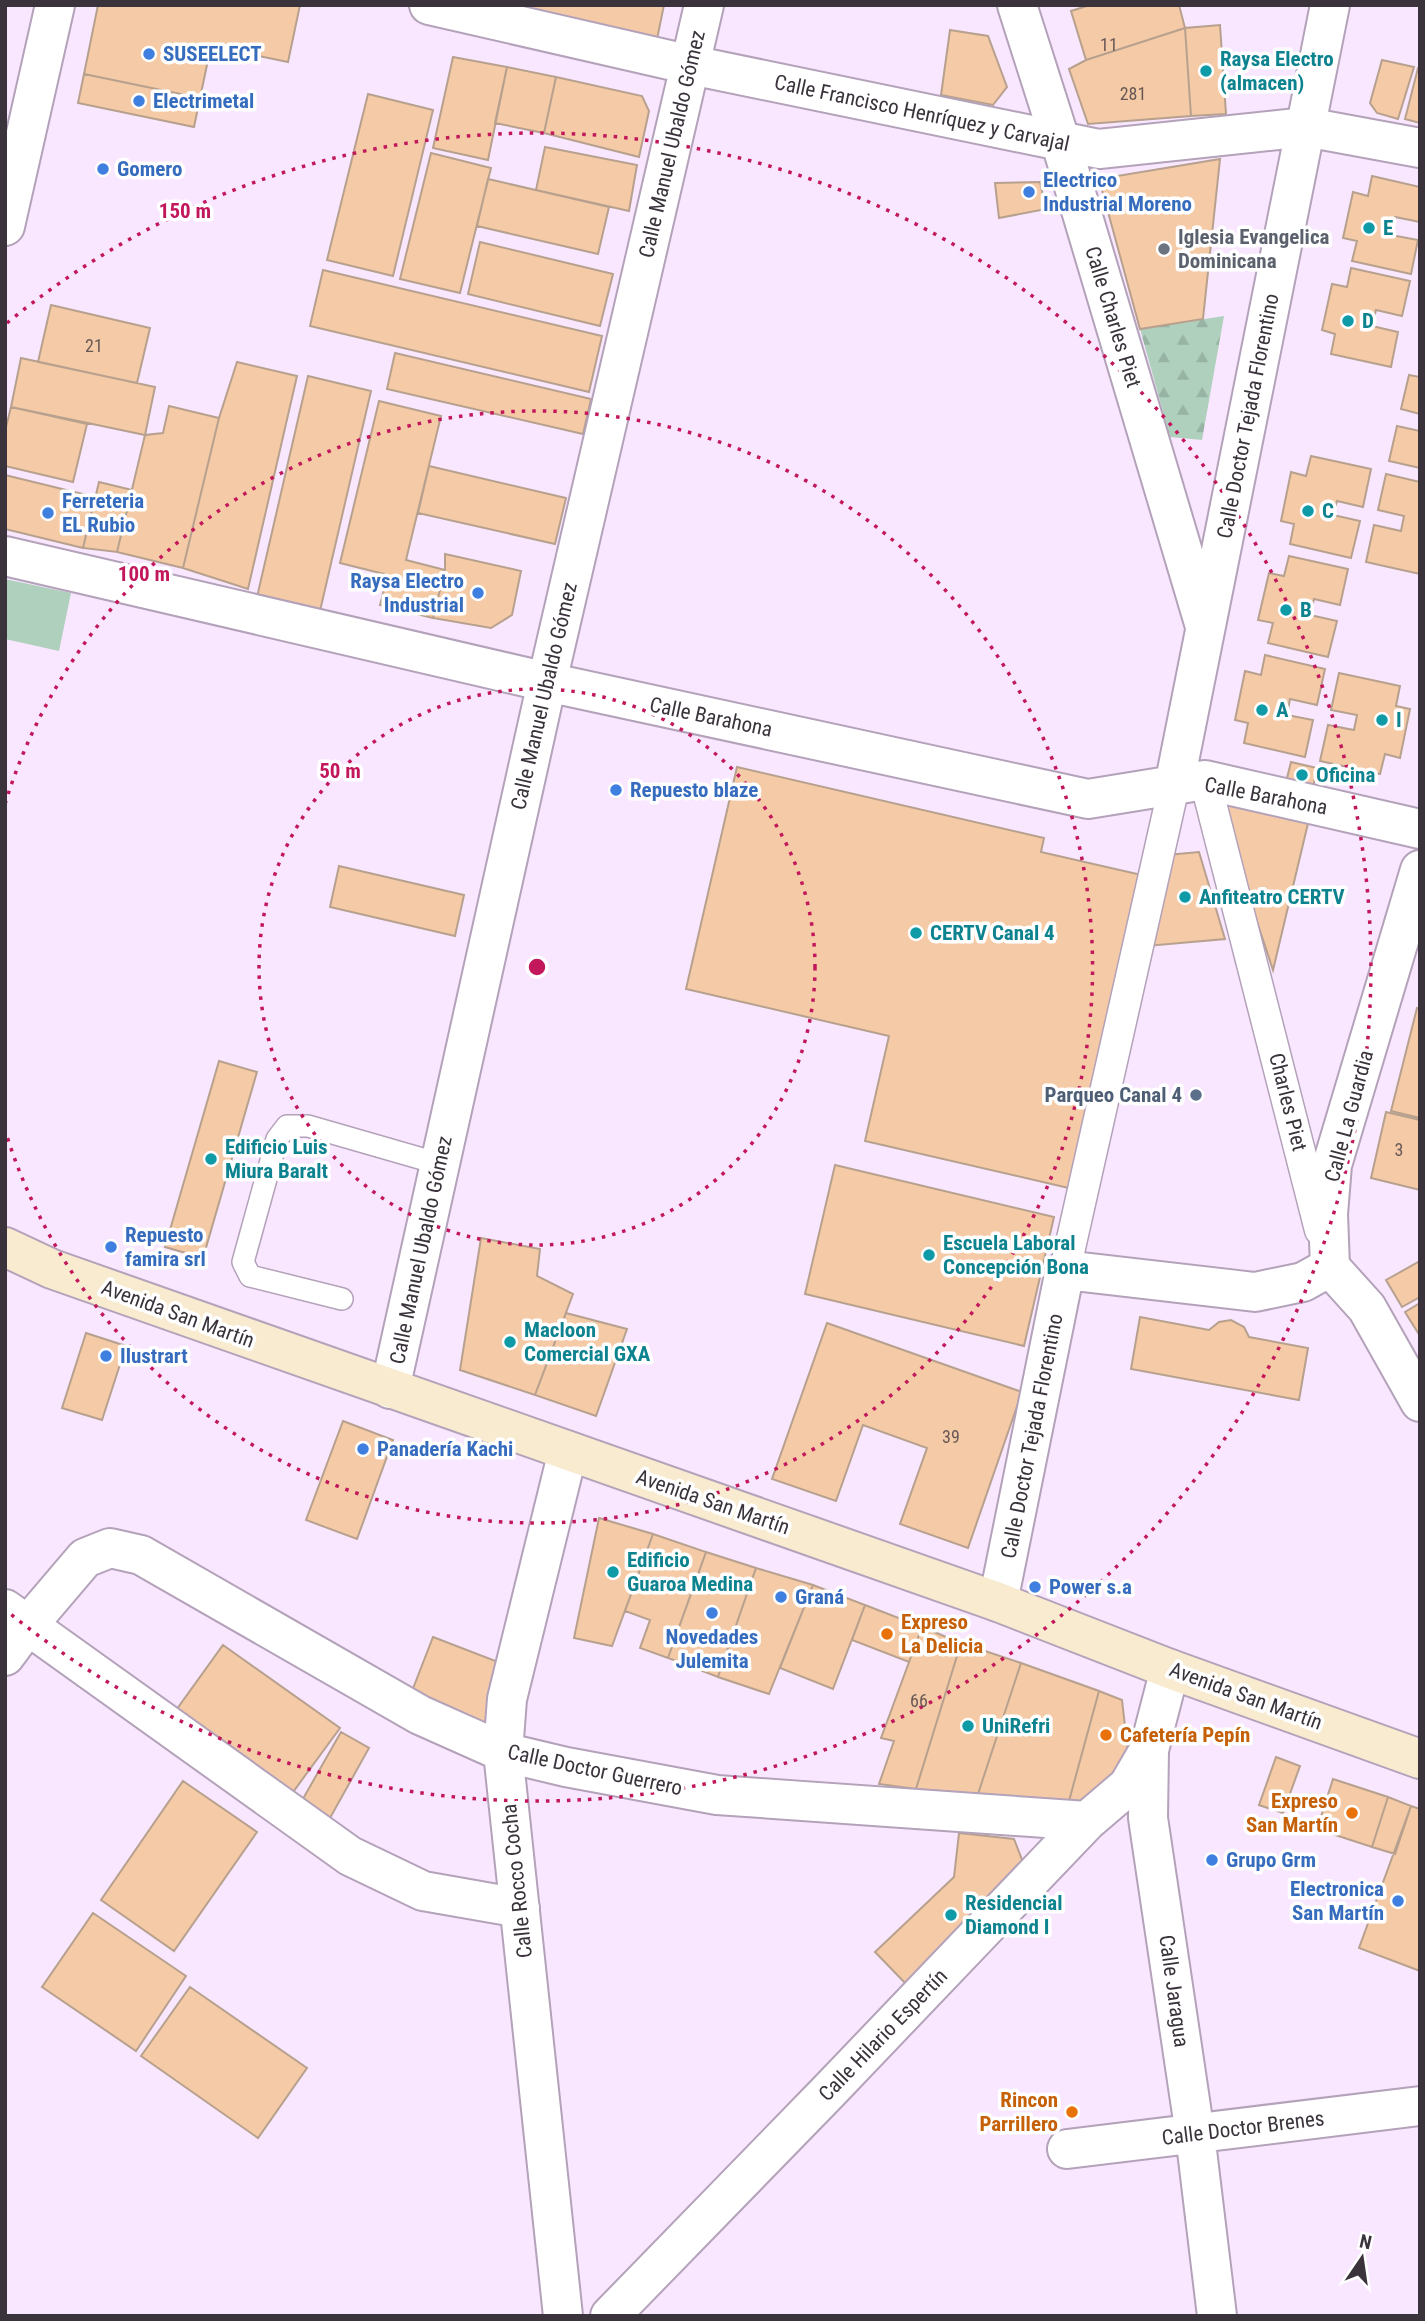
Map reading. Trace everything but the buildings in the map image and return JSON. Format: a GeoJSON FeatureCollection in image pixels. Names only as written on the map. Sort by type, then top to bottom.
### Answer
{"type":"FeatureCollection","features":[{"type":"Feature","properties":{"kind":"main road","name":"Avenida San Martín"},"geometry":{"type":"LineString","coordinates":[[5,1247],[52,1269],[999,1602],[1170,1669],[1420,1759]]}},
{"type":"Feature","properties":{"kind":"street"},"geometry":{"type":"LineString","coordinates":[[5,226],[55,5]]}},
{"type":"Feature","properties":{"kind":"street","name":"Calle Francisco Henríquez y Carvajal"},"geometry":{"type":"LineString","coordinates":[[429,5],[691,65],[1099,149],[1306,127],[1420,148]]}},
{"type":"Feature","properties":{"kind":"street","name":"Calle Manuel Ubaldo Gómez"},"geometry":{"type":"LineString","coordinates":[[390,1389],[547,682],[704,5]]}},
{"type":"Feature","properties":{"kind":"street","name":"Calle Charles Piet"},"geometry":{"type":"LineString","coordinates":[[1017,5],[1061,143],[1206,629]]}},
{"type":"Feature","properties":{"kind":"street","name":"Calle Doctor Tejada Florentino"},"geometry":{"type":"LineString","coordinates":[[1190,783],[1206,629],[1330,5]]}},
{"type":"Feature","properties":{"kind":"street","name":"Calle Barahona"},"geometry":{"type":"LineString","coordinates":[[5,556],[547,682],[1088,799],[1190,783],[1420,829]]}},
{"type":"Feature","properties":{"kind":"street"},"geometry":{"type":"LineString","coordinates":[[1190,783],[1065,1270],[1255,1292],[1303,1282],[1329,1267]]}},
{"type":"Feature","properties":{"kind":"street","name":"Charles Piet"},"geometry":{"type":"LineString","coordinates":[[1190,783],[1329,1267],[1367,1308],[1420,1402]]}},
{"type":"Feature","properties":{"kind":"street","name":"Calle La Guardia"},"geometry":{"type":"LineString","coordinates":[[1329,1267],[1328,1214],[1332,1165],[1420,870]]}},
{"type":"Feature","properties":{"kind":"street","name":"Calle Doctor Tejada Florentino"},"geometry":{"type":"LineString","coordinates":[[999,1602],[1065,1270]]}},
{"type":"Feature","properties":{"kind":"street","name":"Calle Rocco Cocha"},"geometry":{"type":"LineString","coordinates":[[563,2316],[503,1752],[507,1699],[568,1451]]}},
{"type":"Feature","properties":{"kind":"street","name":"Calle Doctor Guerrero"},"geometry":{"type":"LineString","coordinates":[[17,1617],[85,1558],[110,1548],[141,1555],[420,1715],[503,1752],[566,1767],[717,1795],[1087,1821]]}},
{"type":"Feature","properties":{"kind":"street"},"geometry":{"type":"LineString","coordinates":[[5,1656],[17,1617],[350,1856],[423,1891],[520,1908]]}},
{"type":"Feature","properties":{"kind":"street","name":"Calle Jaragua"},"geometry":{"type":"LineString","coordinates":[[1170,1669],[1149,1750],[1148,1818],[1195,2134],[1217,2316]]}},
{"type":"Feature","properties":{"kind":"street","name":"Calle Hilario Espertín"},"geometry":{"type":"LineString","coordinates":[[610,2316],[1087,1821],[1128,1786],[1149,1750]]}},
{"type":"Feature","properties":{"kind":"street","name":"Calle Doctor Brenes"},"geometry":{"type":"LineString","coordinates":[[1067,2149],[1420,2106]]}},
{"type":"Feature","properties":{"kind":"lane"},"geometry":{"type":"LineString","coordinates":[[342,1299],[250,1276],[243,1262],[277,1139],[286,1126],[308,1126],[440,1164]]}},
{"type":"Feature","properties":{"kind":"green space"},"geometry":{"type":"Polygon","coordinates":[[[1224,316],[1202,440],[1170,437],[1140,329],[1224,316]]]}},
{"type":"Feature","properties":{"kind":"green space"},"geometry":{"type":"Polygon","coordinates":[[[5,579],[71,593],[59,651],[5,639],[5,579]]]}},
{"type":"Feature","properties":{"kind":"place","name":"SUSEELECT"},"geometry":{"type":"Point","coordinates":[149,54]}},
{"type":"Feature","properties":{"kind":"place","name":"Raysa Electro (almacen)"},"geometry":{"type":"Point","coordinates":[1206,71]}},
{"type":"Feature","properties":{"kind":"place","name":"Electrimetal"},"geometry":{"type":"Point","coordinates":[139,101]}},
{"type":"Feature","properties":{"kind":"place","name":"Gomero"},"geometry":{"type":"Point","coordinates":[103,169]}},
{"type":"Feature","properties":{"kind":"place","name":"Electrico Industrial Moreno"},"geometry":{"type":"Point","coordinates":[1029,192]}},
{"type":"Feature","properties":{"kind":"place","name":"E"},"geometry":{"type":"Point","coordinates":[1369,228]}},
{"type":"Feature","properties":{"kind":"place","name":"Iglesia Evangelica Dominicana"},"geometry":{"type":"Point","coordinates":[1164,249]}},
{"type":"Feature","properties":{"kind":"place","name":"D"},"geometry":{"type":"Point","coordinates":[1348,321]}},
{"type":"Feature","properties":{"kind":"place","name":"C"},"geometry":{"type":"Point","coordinates":[1308,511]}},
{"type":"Feature","properties":{"kind":"place","name":"Ferreteria EL Rubio"},"geometry":{"type":"Point","coordinates":[48,513]}},
{"type":"Feature","properties":{"kind":"place","name":"Raysa Electro Industrial"},"geometry":{"type":"Point","coordinates":[478,593]}},
{"type":"Feature","properties":{"kind":"place","name":"B"},"geometry":{"type":"Point","coordinates":[1286,610]}},
{"type":"Feature","properties":{"kind":"place","name":"A"},"geometry":{"type":"Point","coordinates":[1262,710]}},
{"type":"Feature","properties":{"kind":"place","name":"I"},"geometry":{"type":"Point","coordinates":[1382,720]}},
{"type":"Feature","properties":{"kind":"place","name":"Oficina"},"geometry":{"type":"Point","coordinates":[1302,775]}},
{"type":"Feature","properties":{"kind":"place","name":"Repuesto blaze"},"geometry":{"type":"Point","coordinates":[616,790]}},
{"type":"Feature","properties":{"kind":"place","name":"Anfiteatro CERTV"},"geometry":{"type":"Point","coordinates":[1185,897]}},
{"type":"Feature","properties":{"kind":"place","name":"CERTV Canal 4"},"geometry":{"type":"Point","coordinates":[916,933]}},
{"type":"Feature","properties":{"kind":"place","name":"Parqueo Canal 4"},"geometry":{"type":"Point","coordinates":[1196,1095]}},
{"type":"Feature","properties":{"kind":"place","name":"Edificio Luis Miura Baralt"},"geometry":{"type":"Point","coordinates":[211,1159]}},
{"type":"Feature","properties":{"kind":"place","name":"Repuesto famira srl"},"geometry":{"type":"Point","coordinates":[111,1247]}},
{"type":"Feature","properties":{"kind":"place","name":"Escuela Laboral Concepción Bona"},"geometry":{"type":"Point","coordinates":[929,1255]}},
{"type":"Feature","properties":{"kind":"place","name":"Macloon Comercial GXA"},"geometry":{"type":"Point","coordinates":[510,1342]}},
{"type":"Feature","properties":{"kind":"place","name":"Ilustrart"},"geometry":{"type":"Point","coordinates":[106,1356]}},
{"type":"Feature","properties":{"kind":"place","name":"Panadería Kachi"},"geometry":{"type":"Point","coordinates":[363,1449]}},
{"type":"Feature","properties":{"kind":"place","name":"Edificio Guaroa Medina"},"geometry":{"type":"Point","coordinates":[613,1572]}},
{"type":"Feature","properties":{"kind":"place","name":"Power s.a"},"geometry":{"type":"Point","coordinates":[1035,1587]}},
{"type":"Feature","properties":{"kind":"place","name":"Graná"},"geometry":{"type":"Point","coordinates":[781,1597]}},
{"type":"Feature","properties":{"kind":"place","name":"Novedades Julemita"},"geometry":{"type":"Point","coordinates":[712,1613]}},
{"type":"Feature","properties":{"kind":"place","name":"Expreso La Delicia"},"geometry":{"type":"Point","coordinates":[887,1634]}},
{"type":"Feature","properties":{"kind":"place","name":"UniRefri"},"geometry":{"type":"Point","coordinates":[968,1726]}},
{"type":"Feature","properties":{"kind":"place","name":"Cafetería Pepín"},"geometry":{"type":"Point","coordinates":[1106,1735]}},
{"type":"Feature","properties":{"kind":"place","name":"Expreso San Martín"},"geometry":{"type":"Point","coordinates":[1352,1813]}},
{"type":"Feature","properties":{"kind":"place","name":"Grupo Grm"},"geometry":{"type":"Point","coordinates":[1212,1860]}},
{"type":"Feature","properties":{"kind":"place","name":"Electronica San Martín"},"geometry":{"type":"Point","coordinates":[1398,1901]}},
{"type":"Feature","properties":{"kind":"place","name":"Residencial Diamond I"},"geometry":{"type":"Point","coordinates":[951,1915]}},
{"type":"Feature","properties":{"kind":"place","name":"Rincon Parrillero"},"geometry":{"type":"Point","coordinates":[1072,2112]}}]}
